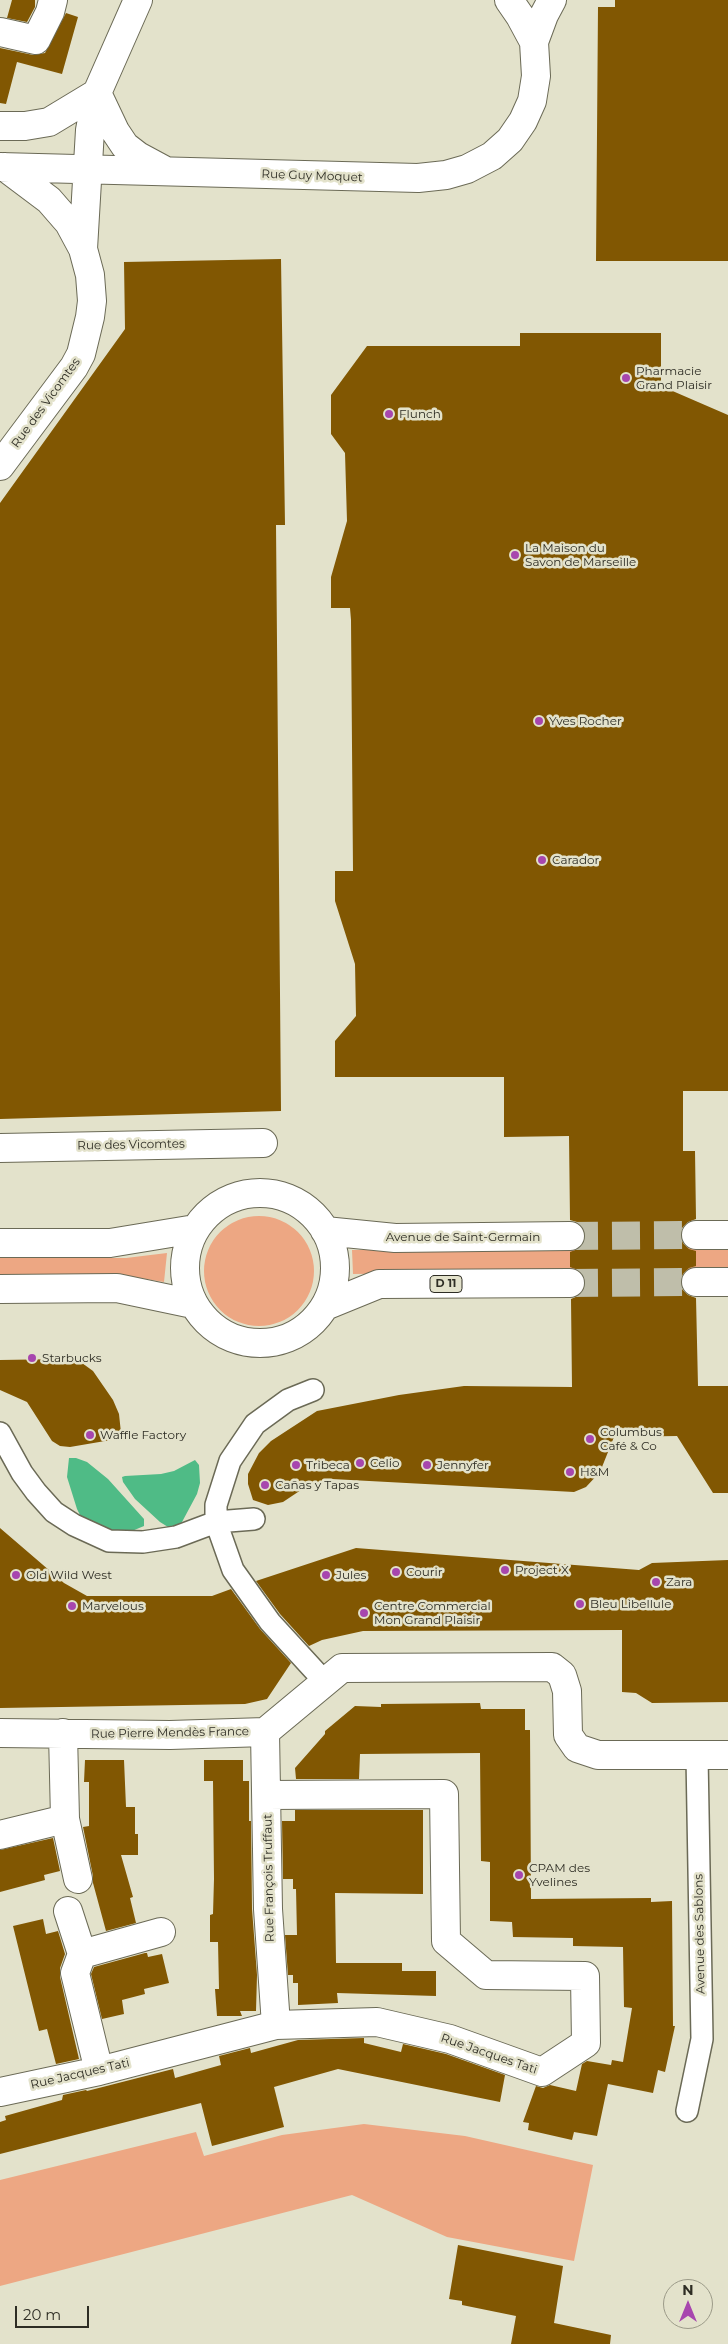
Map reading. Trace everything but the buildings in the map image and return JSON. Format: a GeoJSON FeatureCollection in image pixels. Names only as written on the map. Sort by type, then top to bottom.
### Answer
{"type":"FeatureCollection","features":[{"type":"Feature","properties":{"kind":"street"},"geometry":{"type":"LineString","coordinates":[[0,32],[36,40],[50,12],[53,0]]}},
{"type":"Feature","properties":{"kind":"street","name":"Rue des Vicomtes"},"geometry":{"type":"LineString","coordinates":[[83,249],[90,130],[97,93],[138,0]]}},
{"type":"Feature","properties":{"kind":"street","name":"Rue Guy Moquet"},"geometry":{"type":"LineString","coordinates":[[508,0],[520,16],[534,42]]}},
{"type":"Feature","properties":{"kind":"street","name":"Rue Guy Moquet"},"geometry":{"type":"LineString","coordinates":[[2,167],[418,178],[446,175],[467,169],[492,156],[502,148],[523,121],[535,90],[534,42],[544,14],[552,0]]}},
{"type":"Feature","properties":{"kind":"street"},"geometry":{"type":"LineString","coordinates":[[0,126],[25,126],[49,122],[97,93],[115,131],[125,146],[138,156],[169,172]]}},
{"type":"Feature","properties":{"kind":"street","name":"Rue des Vicomtes"},"geometry":{"type":"LineString","coordinates":[[0,466],[74,367],[81,354],[92,301],[90,275],[83,249],[69,223],[54,205],[37,190],[2,167]]}},
{"type":"Feature","properties":{"kind":"street","name":"Rue des Vicomtes"},"geometry":{"type":"LineString","coordinates":[[0,1148],[263,1143]]}},
{"type":"Feature","properties":{"kind":"street"},"geometry":{"type":"LineString","coordinates":[[261,1193],[277,1195],[303,1206],[319,1222],[325,1232],[333,1251],[335,1273],[333,1286],[325,1306],[310,1324],[298,1333],[277,1342],[257,1343],[237,1340],[218,1331],[201,1315],[193,1304],[187,1288],[184,1271],[186,1254],[195,1229],[206,1215],[221,1204],[244,1194],[261,1193]]}},
{"type":"Feature","properties":{"kind":"street"},"geometry":{"type":"LineString","coordinates":[[0,1243],[110,1243],[195,1229]]}},
{"type":"Feature","properties":{"kind":"street","name":"Avenue de Saint-Germain"},"geometry":{"type":"LineString","coordinates":[[325,1232],[395,1238],[570,1236]]}},
{"type":"Feature","properties":{"kind":"street"},"geometry":{"type":"LineString","coordinates":[[696,1235],[728,1235]]}},
{"type":"Feature","properties":{"kind":"street"},"geometry":{"type":"LineString","coordinates":[[696,1282],[728,1282]]}},
{"type":"Feature","properties":{"kind":"street","name":"D 11"},"geometry":{"type":"LineString","coordinates":[[325,1306],[379,1284],[570,1283]]}},
{"type":"Feature","properties":{"kind":"street"},"geometry":{"type":"LineString","coordinates":[[0,1289],[117,1288],[193,1304]]}},
{"type":"Feature","properties":{"kind":"street"},"geometry":{"type":"LineString","coordinates":[[313,1390],[288,1400],[255,1424],[230,1461],[216,1505],[216,1522],[233,1570],[270,1622],[325,1682]]}},
{"type":"Feature","properties":{"kind":"street"},"geometry":{"type":"LineString","coordinates":[[0,1433],[36,1492],[54,1512],[91,1534],[109,1541],[143,1542],[176,1537],[216,1522],[254,1519]]}},
{"type":"Feature","properties":{"kind":"street","name":"Rue Pierre Mendès France"},"geometry":{"type":"LineString","coordinates":[[0,1733],[170,1735],[265,1732],[342,1668],[552,1667],[562,1674],[567,1690],[568,1734],[578,1748],[598,1756],[713,1755]]}},
{"type":"Feature","properties":{"kind":"street","name":"Rue François Truffaut"},"geometry":{"type":"LineString","coordinates":[[265,1732],[268,1909],[276,2025]]}},
{"type":"Feature","properties":{"kind":"street"},"geometry":{"type":"LineString","coordinates":[[63,1733],[65,1819],[78,1879]]}},
{"type":"Feature","properties":{"kind":"street","name":"Avenue des Sablons"},"geometry":{"type":"LineString","coordinates":[[687,2111],[702,2040],[713,1755]]}},
{"type":"Feature","properties":{"kind":"street","name":"Rue Jacques Tati"},"geometry":{"type":"LineString","coordinates":[[0,2092],[98,2071],[276,2025],[378,2022],[450,2039],[542,2072],[586,2043],[584,1976],[486,1975],[446,1941],[444,1794],[267,1795]]}},
{"type":"Feature","properties":{"kind":"street"},"geometry":{"type":"LineString","coordinates":[[0,1835],[65,1819]]}},
{"type":"Feature","properties":{"kind":"street"},"geometry":{"type":"LineString","coordinates":[[68,1911],[82,1954],[76,1973],[98,2071]]}},
{"type":"Feature","properties":{"kind":"street"},"geometry":{"type":"LineString","coordinates":[[82,1954],[161,1932]]}},
{"type":"Feature","properties":{"kind":"shaded area"},"geometry":{"type":"Polygon","coordinates":[[[259,1216],[280,1220],[298,1232],[310,1250],[314,1271],[310,1292],[298,1310],[280,1322],[259,1326],[238,1322],[220,1310],[208,1292],[204,1271],[208,1250],[220,1232],[238,1220],[259,1216]]]}},
{"type":"Feature","properties":{"kind":"shaded area"},"geometry":{"type":"Polygon","coordinates":[[[728,1247],[728,1270],[353,1274],[352,1250],[728,1247]]]}},
{"type":"Feature","properties":{"kind":"shaded area"},"geometry":{"type":"Polygon","coordinates":[[[167,1253],[164,1282],[121,1275],[0,1276],[0,1258],[126,1258],[167,1253]]]}},
{"type":"Feature","properties":{"kind":"shaded area"},"geometry":{"type":"Polygon","coordinates":[[[69,1458],[76,1458],[87,1462],[108,1479],[144,1519],[144,1526],[132,1531],[98,1530],[82,1519],[67,1477],[69,1458]]]}},
{"type":"Feature","properties":{"kind":"shaded area"},"geometry":{"type":"Polygon","coordinates":[[[195,1460],[199,1465],[200,1483],[197,1494],[182,1522],[174,1527],[168,1527],[160,1522],[135,1499],[123,1482],[122,1477],[125,1476],[161,1474],[174,1471],[195,1460]]]}},
{"type":"Feature","properties":{"kind":"shaded area"},"geometry":{"type":"Polygon","coordinates":[[[364,2124],[465,2136],[593,2165],[574,2261],[447,2237],[352,2195],[0,2286],[0,2180],[196,2132],[204,2156],[282,2135],[364,2124]]]}},
{"type":"Feature","properties":{"kind":"tunnel"},"geometry":{"type":"LineString","coordinates":[[570,1236],[696,1235]]}},
{"type":"Feature","properties":{"kind":"tunnel"},"geometry":{"type":"LineString","coordinates":[[570,1283],[696,1282]]}},
{"type":"Feature","properties":{"kind":"place","name":"Pharmacie Grand Plaisir"},"geometry":{"type":"Point","coordinates":[626,378]}},
{"type":"Feature","properties":{"kind":"place","name":"Flunch"},"geometry":{"type":"Point","coordinates":[389,414]}},
{"type":"Feature","properties":{"kind":"place","name":"La Maison du Savon de Marseille"},"geometry":{"type":"Point","coordinates":[515,555]}},
{"type":"Feature","properties":{"kind":"place","name":"Yves Rocher"},"geometry":{"type":"Point","coordinates":[539,721]}},
{"type":"Feature","properties":{"kind":"place","name":"Carador"},"geometry":{"type":"Point","coordinates":[542,860]}},
{"type":"Feature","properties":{"kind":"place","name":"Starbucks"},"geometry":{"type":"Point","coordinates":[32,1358]}},
{"type":"Feature","properties":{"kind":"place","name":"Waffle Factory"},"geometry":{"type":"Point","coordinates":[90,1435]}},
{"type":"Feature","properties":{"kind":"place","name":"Columbus Café & Co"},"geometry":{"type":"Point","coordinates":[590,1439]}},
{"type":"Feature","properties":{"kind":"place","name":"Celio"},"geometry":{"type":"Point","coordinates":[360,1463]}},
{"type":"Feature","properties":{"kind":"place","name":"Tribeca"},"geometry":{"type":"Point","coordinates":[296,1465]}},
{"type":"Feature","properties":{"kind":"place","name":"Jennyfer"},"geometry":{"type":"Point","coordinates":[427,1465]}},
{"type":"Feature","properties":{"kind":"place","name":"H&M"},"geometry":{"type":"Point","coordinates":[570,1472]}},
{"type":"Feature","properties":{"kind":"place","name":"Cañas y Tapas"},"geometry":{"type":"Point","coordinates":[265,1485]}},
{"type":"Feature","properties":{"kind":"place","name":"Project X"},"geometry":{"type":"Point","coordinates":[505,1570]}},
{"type":"Feature","properties":{"kind":"place","name":"Courir"},"geometry":{"type":"Point","coordinates":[396,1572]}},
{"type":"Feature","properties":{"kind":"place","name":"Old Wild West"},"geometry":{"type":"Point","coordinates":[16,1575]}},
{"type":"Feature","properties":{"kind":"place","name":"Jules"},"geometry":{"type":"Point","coordinates":[326,1575]}},
{"type":"Feature","properties":{"kind":"place","name":"Zara"},"geometry":{"type":"Point","coordinates":[656,1582]}},
{"type":"Feature","properties":{"kind":"place","name":"Bleu Libellule"},"geometry":{"type":"Point","coordinates":[580,1604]}},
{"type":"Feature","properties":{"kind":"place","name":"Marvelous"},"geometry":{"type":"Point","coordinates":[72,1606]}},
{"type":"Feature","properties":{"kind":"place","name":"Centre Commercial Mon Grand Plaisir"},"geometry":{"type":"Point","coordinates":[364,1613]}},
{"type":"Feature","properties":{"kind":"place","name":"CPAM des Yvelines"},"geometry":{"type":"Point","coordinates":[519,1875]}}]}
